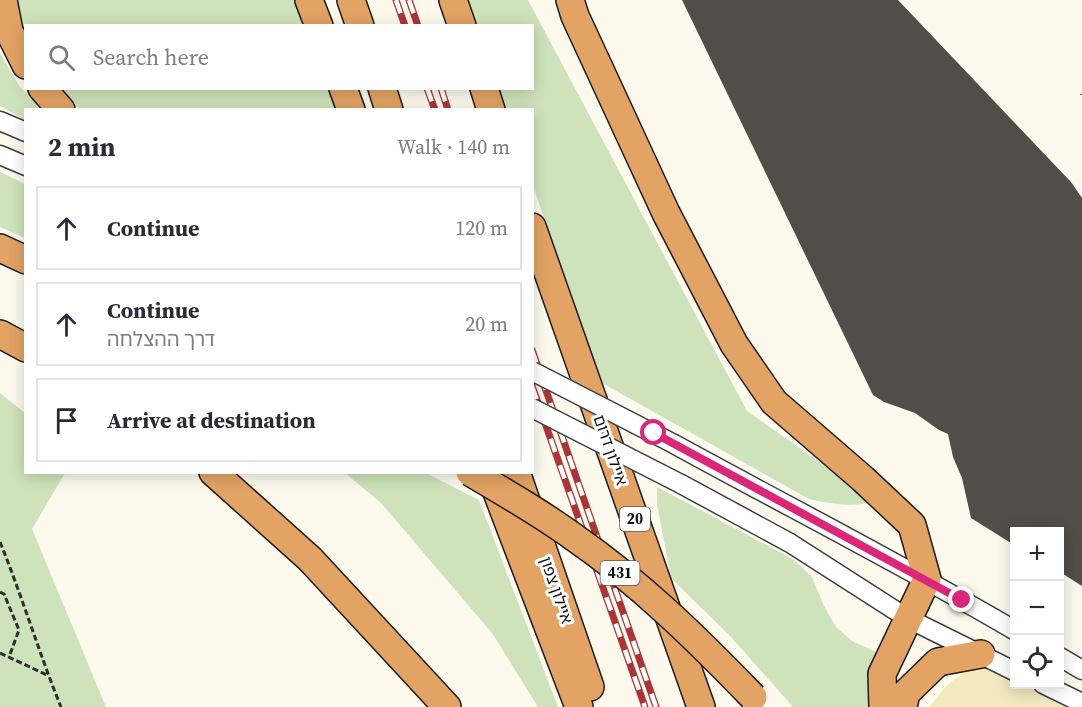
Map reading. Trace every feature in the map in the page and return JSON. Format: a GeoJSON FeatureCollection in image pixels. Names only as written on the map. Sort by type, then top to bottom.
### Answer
{"type":"FeatureCollection","features":[{"type":"Feature","properties":{"kind":"highway"},"geometry":{"type":"LineString","coordinates":[[3,0],[9,31],[24,61]]}},
{"type":"Feature","properties":{"kind":"highway"},"geometry":{"type":"LineString","coordinates":[[309,0],[318,24]]}},
{"type":"Feature","properties":{"kind":"highway"},"geometry":{"type":"LineString","coordinates":[[351,0],[359,24]]}},
{"type":"Feature","properties":{"kind":"highway"},"geometry":{"type":"LineString","coordinates":[[453,0],[461,24]]}},
{"type":"Feature","properties":{"kind":"highway"},"geometry":{"type":"LineString","coordinates":[[570,0],[575,16],[666,213],[735,344],[774,402],[912,525],[927,579],[882,674],[883,707]]}},
{"type":"Feature","properties":{"kind":"highway"},"geometry":{"type":"LineString","coordinates":[[44,90],[58,108]]}},
{"type":"Feature","properties":{"kind":"highway"},"geometry":{"type":"LineString","coordinates":[[344,90],[350,108]]}},
{"type":"Feature","properties":{"kind":"highway"},"geometry":{"type":"LineString","coordinates":[[383,90],[388,108]]}},
{"type":"Feature","properties":{"kind":"highway"},"geometry":{"type":"LineString","coordinates":[[485,90],[490,108]]}},
{"type":"Feature","properties":{"kind":"highway","name":"איילון דרום"},"geometry":{"type":"LineString","coordinates":[[534,233],[701,707]]}},
{"type":"Feature","properties":{"kind":"highway"},"geometry":{"type":"LineString","coordinates":[[0,248],[24,259]]}},
{"type":"Feature","properties":{"kind":"highway"},"geometry":{"type":"LineString","coordinates":[[0,334],[24,347]]}},
{"type":"Feature","properties":{"kind":"highway"},"geometry":{"type":"LineString","coordinates":[[215,474],[310,559],[447,707]]}},
{"type":"Feature","properties":{"kind":"highway","name":"431"},"geometry":{"type":"LineString","coordinates":[[473,474],[576,538],[645,593],[707,649],[757,702]]}},
{"type":"Feature","properties":{"kind":"highway"},"geometry":{"type":"LineString","coordinates":[[491,474],[579,707]]}},
{"type":"Feature","properties":{"kind":"highway","name":"איילון צפון"},"geometry":{"type":"LineString","coordinates":[[517,474],[597,707]]}},
{"type":"Feature","properties":{"kind":"highway"},"geometry":{"type":"LineString","coordinates":[[903,707],[906,693],[938,662],[981,654]]}},
{"type":"Feature","properties":{"kind":"street"},"geometry":{"type":"LineString","coordinates":[[0,121],[24,131]]}},
{"type":"Feature","properties":{"kind":"street"},"geometry":{"type":"LineString","coordinates":[[0,155],[24,165]]}},
{"type":"Feature","properties":{"kind":"street"},"geometry":{"type":"LineString","coordinates":[[534,372],[927,579],[1010,628]]}},
{"type":"Feature","properties":{"kind":"street"},"geometry":{"type":"LineString","coordinates":[[534,409],[790,543],[907,618],[1010,668]]}},
{"type":"Feature","properties":{"kind":"street"},"geometry":{"type":"LineString","coordinates":[[1064,660],[1082,670]]}},
{"type":"Feature","properties":{"kind":"street"},"geometry":{"type":"LineString","coordinates":[[1053,689],[1082,704]]}},
{"type":"Feature","properties":{"kind":"path"},"geometry":{"type":"LineString","coordinates":[[0,542],[61,707]]}},
{"type":"Feature","properties":{"kind":"path"},"geometry":{"type":"LineString","coordinates":[[0,592],[4,594],[19,630],[9,657]]}},
{"type":"Feature","properties":{"kind":"path"},"geometry":{"type":"LineString","coordinates":[[0,653],[48,676]]}},
{"type":"Feature","properties":{"kind":"green space"},"geometry":{"type":"Polygon","coordinates":[[[16,0],[294,0],[305,24],[24,24],[24,34],[16,0]]]}},
{"type":"Feature","properties":{"kind":"green space"},"geometry":{"type":"Polygon","coordinates":[[[466,0],[528,0],[747,411],[875,501],[850,505],[809,499],[602,383],[534,189],[534,108],[505,108],[498,90],[534,90],[534,24],[475,24],[466,0]]]}},
{"type":"Feature","properties":{"kind":"green space"},"geometry":{"type":"Polygon","coordinates":[[[0,53],[20,87],[38,105],[36,108],[24,108],[24,119],[0,106],[0,53]]]}},
{"type":"Feature","properties":{"kind":"green space"},"geometry":{"type":"Polygon","coordinates":[[[58,90],[328,90],[335,108],[79,108],[58,90]]]}},
{"type":"Feature","properties":{"kind":"green space"},"geometry":{"type":"Polygon","coordinates":[[[0,172],[24,184],[24,238],[0,227],[0,172]]]}},
{"type":"Feature","properties":{"kind":"green space"},"geometry":{"type":"Polygon","coordinates":[[[0,393],[24,412],[24,474],[64,474],[32,529],[106,707],[0,707],[0,393]]]}},
{"type":"Feature","properties":{"kind":"green space"},"geometry":{"type":"Polygon","coordinates":[[[346,474],[428,474],[479,500],[558,707],[538,707],[492,633],[381,503],[346,474]]]}},
{"type":"Feature","properties":{"kind":"green space"},"geometry":{"type":"Polygon","coordinates":[[[657,487],[793,559],[812,577],[836,627],[852,641],[876,652],[871,670],[873,707],[793,707],[732,638],[671,578],[657,504],[657,487]]]}},
{"type":"Feature","properties":{"kind":"sand"},"geometry":{"type":"Polygon","coordinates":[[[988,665],[1010,677],[1010,689],[1033,689],[1067,707],[930,707],[954,679],[978,667],[988,665]]]}},
{"type":"Feature","properties":{"kind":"building"},"geometry":{"type":"Polygon","coordinates":[[[682,0],[898,0],[1071,182],[1082,198],[1082,586],[1064,575],[1064,527],[1010,527],[1010,542],[971,518],[962,478],[953,457],[948,434],[915,413],[884,402],[873,395],[682,0]]]}},
{"type":"Feature","properties":{"kind":"railway"},"geometry":{"type":"LineString","coordinates":[[396,0],[404,24]]}},
{"type":"Feature","properties":{"kind":"railway"},"geometry":{"type":"LineString","coordinates":[[409,0],[417,24]]}},
{"type":"Feature","properties":{"kind":"railway"},"geometry":{"type":"LineString","coordinates":[[428,90],[434,108]]}},
{"type":"Feature","properties":{"kind":"railway"},"geometry":{"type":"LineString","coordinates":[[442,90],[447,108]]}},
{"type":"Feature","properties":{"kind":"railway"},"geometry":{"type":"LineString","coordinates":[[534,356],[656,707]]}},
{"type":"Feature","properties":{"kind":"railway"},"geometry":{"type":"LineString","coordinates":[[534,392],[645,707]]}},
{"type":"Feature","properties":{"kind":"route"},"geometry":{"type":"LineString","coordinates":[[654,433],[962,600]]}}]}
